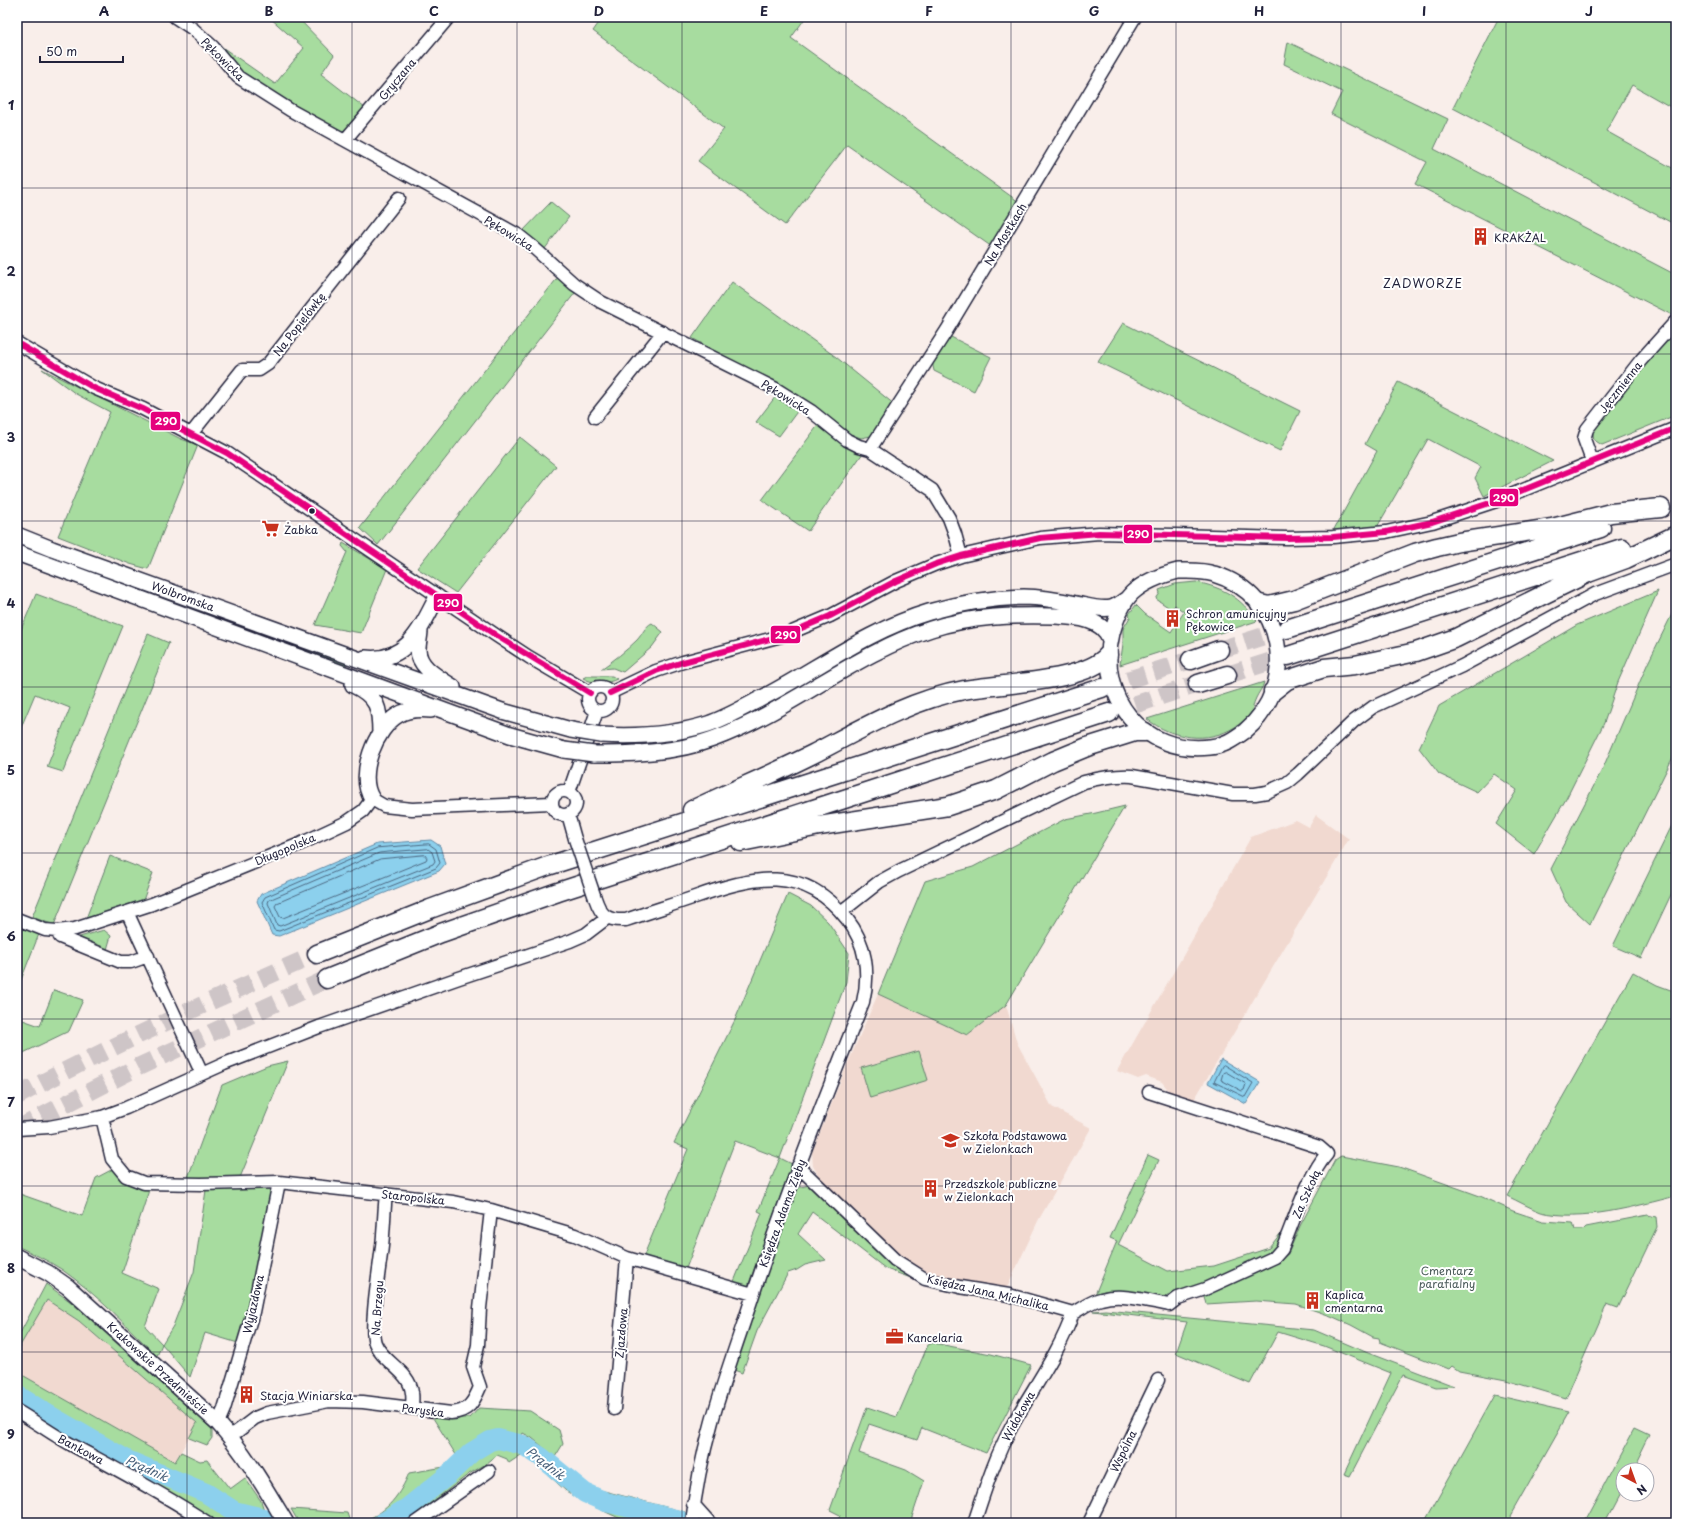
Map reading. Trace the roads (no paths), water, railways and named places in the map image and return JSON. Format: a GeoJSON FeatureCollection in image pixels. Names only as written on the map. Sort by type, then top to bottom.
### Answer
{"type":"FeatureCollection","features":[{"type":"Feature","properties":{"kind":"highway"},"geometry":{"type":"LineString","coordinates":[[1260,604],[1269,606],[1294,600],[1415,553],[1436,547],[1459,542],[1552,528],[1611,514],[1668,506]]}},
{"type":"Feature","properties":{"kind":"highway"},"geometry":{"type":"LineString","coordinates":[[1287,629],[1668,506]]}},
{"type":"Feature","properties":{"kind":"highway"},"geometry":{"type":"LineString","coordinates":[[1288,656],[1676,531]]}},
{"type":"Feature","properties":{"kind":"highway"},"geometry":{"type":"LineString","coordinates":[[1273,691],[1287,680],[1324,668],[1355,665],[1416,652],[1450,641],[1557,588],[1626,559],[1676,535]]}},
{"type":"Feature","properties":{"kind":"highway"},"geometry":{"type":"LineString","coordinates":[[610,846],[788,766],[874,723],[922,702],[964,690],[1039,680],[1078,672],[1097,665],[1109,647]]}},
{"type":"Feature","properties":{"kind":"highway"},"geometry":{"type":"LineString","coordinates":[[1191,660],[1220,650]]}},
{"type":"Feature","properties":{"kind":"highway"},"geometry":{"type":"LineString","coordinates":[[1198,684],[1227,675]]}},
{"type":"Feature","properties":{"kind":"highway"},"geometry":{"type":"LineString","coordinates":[[317,954],[430,909],[548,866],[1102,688]]}},
{"type":"Feature","properties":{"kind":"highway"},"geometry":{"type":"LineString","coordinates":[[327,979],[441,933],[558,892],[1109,713]]}},
{"type":"Feature","properties":{"kind":"highway"},"geometry":{"type":"LineString","coordinates":[[681,851],[733,844],[820,826],[948,806],[996,790],[1053,761],[1087,747],[1135,732],[1145,732]]}},
{"type":"Feature","properties":{"kind":"main road","name":"Wolbromska"},"geometry":{"type":"LineString","coordinates":[[17,535],[52,549],[350,656]]}},
{"type":"Feature","properties":{"kind":"main road","name":"Wolbromska"},"geometry":{"type":"LineString","coordinates":[[17,553],[317,665]]}},
{"type":"Feature","properties":{"kind":"main road"},"geometry":{"type":"LineString","coordinates":[[317,665],[510,735],[564,750],[594,754],[648,753],[681,748],[715,739],[761,718],[893,644],[932,628],[953,622],[994,616],[1022,615],[1070,617],[1099,625],[1107,632],[1109,647],[1109,672],[1116,695],[1128,715],[1145,732],[1166,742],[1188,747],[1210,747],[1225,744],[1238,736],[1256,721],[1264,710],[1273,691],[1278,674],[1279,661],[1277,644],[1268,617],[1260,604],[1247,591],[1225,578],[1213,574],[1191,571],[1165,574],[1144,584],[1127,599],[1112,608],[1096,608],[1051,599],[1026,597],[995,598],[952,606],[909,619],[847,649],[732,714],[709,723],[676,732],[653,735],[601,735],[571,730],[527,718],[470,699],[350,656]]}},
{"type":"Feature","properties":{"kind":"main road"},"geometry":{"type":"LineString","coordinates":[[350,656],[370,659],[384,658],[407,646],[421,629],[437,597]]}},
{"type":"Feature","properties":{"kind":"main road"},"geometry":{"type":"LineString","coordinates":[[1109,647],[1116,619],[1127,599]]}},
{"type":"Feature","properties":{"kind":"main road"},"geometry":{"type":"LineString","coordinates":[[421,629],[418,650],[422,664],[432,673],[470,699]]}},
{"type":"Feature","properties":{"kind":"main road"},"geometry":{"type":"LineString","coordinates":[[317,665],[364,690],[372,698],[377,704],[380,713],[380,734]]}},
{"type":"Feature","properties":{"kind":"main road"},"geometry":{"type":"LineString","coordinates":[[372,798],[366,784],[366,775],[368,761],[380,734],[397,715],[406,711],[421,709],[442,710]]}},
{"type":"Feature","properties":{"kind":"main road","name":"Krakowskie Przedmieście"},"geometry":{"type":"LineString","coordinates":[[17,1257],[48,1273],[68,1287],[218,1423],[230,1437],[286,1523]]}},
{"type":"Feature","properties":{"kind":"street","name":"Pękowicka"},"geometry":{"type":"LineString","coordinates":[[175,17],[193,29],[213,47],[238,77],[290,110],[518,235],[534,247],[574,284],[597,300],[776,389],[811,411],[847,440],[859,446],[870,449],[932,490],[949,518],[955,534],[960,556]]}},
{"type":"Feature","properties":{"kind":"street","name":"Gryczana"},"geometry":{"type":"LineString","coordinates":[[345,140],[449,17]]}},
{"type":"Feature","properties":{"kind":"street","name":"Na Mostkach"},"geometry":{"type":"LineString","coordinates":[[870,449],[947,330],[1135,17]]}},
{"type":"Feature","properties":{"kind":"street","name":"Na Popielówkę"},"geometry":{"type":"LineString","coordinates":[[191,434],[242,370],[259,370],[268,364],[399,198]]}},
{"type":"Feature","properties":{"kind":"street","name":"Jęczmienna"},"geometry":{"type":"LineString","coordinates":[[1592,461],[1584,439],[1587,429],[1641,360],[1676,321]]}},
{"type":"Feature","properties":{"kind":"street"},"geometry":{"type":"LineString","coordinates":[[595,417],[662,332]]}},
{"type":"Feature","properties":{"kind":"street"},"geometry":{"type":"LineString","coordinates":[[17,343],[94,388],[143,409],[226,453],[437,597],[529,657],[590,693]]}},
{"type":"Feature","properties":{"kind":"street"},"geometry":{"type":"LineString","coordinates":[[610,693],[656,671],[785,635],[830,616],[896,581],[936,564],[960,556],[1040,538],[1099,533],[1287,538],[1333,537],[1368,534],[1432,522],[1496,501],[1676,428]]}},
{"type":"Feature","properties":{"kind":"street"},"geometry":{"type":"LineString","coordinates":[[841,912],[879,882],[899,870],[1084,782],[1104,777],[1132,776],[1243,795],[1267,792],[1278,788],[1298,774],[1354,721],[1373,707],[1462,666],[1595,594],[1676,564]]}},
{"type":"Feature","properties":{"kind":"street"},"geometry":{"type":"LineString","coordinates":[[604,688],[610,693],[611,701],[608,708],[597,711],[589,703],[590,693],[593,690],[604,688]]}},
{"type":"Feature","properties":{"kind":"street"},"geometry":{"type":"LineString","coordinates":[[569,792],[597,711]]}},
{"type":"Feature","properties":{"kind":"street"},"geometry":{"type":"LineString","coordinates":[[565,791],[569,792],[574,797],[576,803],[573,810],[568,814],[560,815],[554,810],[552,799],[557,793],[565,791]]}},
{"type":"Feature","properties":{"kind":"street"},"geometry":{"type":"LineString","coordinates":[[372,798],[384,806],[412,809],[552,803]]}},
{"type":"Feature","properties":{"kind":"street","name":"Długopolska"},"geometry":{"type":"LineString","coordinates":[[17,919],[45,930],[57,931],[75,929],[127,912],[207,882],[347,822],[362,811],[372,798]]}},
{"type":"Feature","properties":{"kind":"street"},"geometry":{"type":"LineString","coordinates":[[17,1129],[49,1127],[102,1117],[126,1108],[224,1064],[319,1027],[570,941],[586,934],[607,918],[601,912],[595,898],[568,814]]}},
{"type":"Feature","properties":{"kind":"street","name":"Księdza Adama Zięby"},"geometry":{"type":"LineString","coordinates":[[607,918],[626,920],[737,883],[752,880],[771,879],[806,886],[826,898],[841,912],[857,934],[864,955],[867,980],[865,993],[798,1166],[721,1390],[703,1453],[693,1507],[692,1523]]}},
{"type":"Feature","properties":{"kind":"street"},"geometry":{"type":"LineString","coordinates":[[127,912],[202,1074]]}},
{"type":"Feature","properties":{"kind":"street"},"geometry":{"type":"LineString","coordinates":[[57,931],[60,937],[117,962],[131,962],[148,956]]}},
{"type":"Feature","properties":{"kind":"street","name":"Za Szkołą"},"geometry":{"type":"LineString","coordinates":[[1073,1312],[1100,1299],[1113,1297],[1138,1299],[1169,1305],[1178,1298],[1205,1289],[1274,1257],[1282,1249],[1312,1178],[1320,1162],[1327,1154],[1319,1147],[1149,1092]]}},
{"type":"Feature","properties":{"kind":"street","name":"Staropolska"},"geometry":{"type":"LineString","coordinates":[[102,1117],[112,1159],[120,1171],[132,1179],[144,1183],[201,1184],[279,1182],[453,1202],[491,1210],[575,1235],[627,1258],[753,1294]]}},
{"type":"Feature","properties":{"kind":"street","name":"Księdza Jana Michalika"},"geometry":{"type":"LineString","coordinates":[[798,1166],[895,1260],[925,1279],[960,1287],[1009,1295],[1073,1312]]}},
{"type":"Feature","properties":{"kind":"street","name":"Wyjazdowa"},"geometry":{"type":"LineString","coordinates":[[218,1423],[224,1409],[253,1312],[279,1182]]}},
{"type":"Feature","properties":{"kind":"street","name":"Na Brzegu"},"geometry":{"type":"LineString","coordinates":[[386,1194],[373,1328],[375,1342],[384,1357],[405,1377],[410,1385],[412,1393],[412,1408]]}},
{"type":"Feature","properties":{"kind":"street","name":"Paryska"},"geometry":{"type":"LineString","coordinates":[[230,1437],[255,1418],[267,1413],[329,1401],[363,1402],[458,1413],[468,1409],[480,1387],[473,1367],[478,1345],[491,1210]]}},
{"type":"Feature","properties":{"kind":"street","name":"Zjazdowa"},"geometry":{"type":"LineString","coordinates":[[614,1409],[627,1258]]}},
{"type":"Feature","properties":{"kind":"street","name":"Widokowa"},"geometry":{"type":"LineString","coordinates":[[974,1523],[1001,1446],[1065,1333],[1073,1312]]}},
{"type":"Feature","properties":{"kind":"street","name":"Wspólna"},"geometry":{"type":"LineString","coordinates":[[1089,1523],[1158,1380]]}},
{"type":"Feature","properties":{"kind":"street","name":"Bankowa"},"geometry":{"type":"LineString","coordinates":[[17,1411],[71,1444],[178,1503],[208,1523]]}},
{"type":"Feature","properties":{"kind":"street"},"geometry":{"type":"LineString","coordinates":[[415,1523],[489,1471]]}},
{"type":"Feature","properties":{"kind":"street"},"geometry":{"type":"LineString","coordinates":[[693,1507],[710,1523]]}},
{"type":"Feature","properties":{"kind":"water"},"geometry":{"type":"Polygon","coordinates":[[[431,840],[440,846],[445,864],[439,871],[279,936],[272,935],[257,901],[261,894],[377,844],[431,840]]]}},
{"type":"Feature","properties":{"kind":"water"},"geometry":{"type":"Polygon","coordinates":[[[1221,1059],[1260,1082],[1246,1104],[1208,1083],[1221,1059]]]}},
{"type":"Feature","properties":{"kind":"waterway","name":"Prądnik"},"geometry":{"type":"LineString","coordinates":[[17,1395],[127,1460],[206,1493],[234,1511],[284,1523]]}},
{"type":"Feature","properties":{"kind":"waterway","name":"Prądnik"},"geometry":{"type":"LineString","coordinates":[[382,1523],[407,1508],[447,1476],[472,1452],[490,1441],[498,1439],[523,1445],[541,1457],[585,1493],[606,1502],[679,1520],[683,1523]]}},
{"type":"Feature","properties":{"kind":"waterway"},"geometry":{"type":"LineString","coordinates":[[234,1511],[242,1523]]}},
{"type":"Feature","properties":{"kind":"tunnel"},"geometry":{"type":"LineString","coordinates":[[1219,650],[1287,629]]}},
{"type":"Feature","properties":{"kind":"tunnel"},"geometry":{"type":"LineString","coordinates":[[1227,675],[1288,656]]}},
{"type":"Feature","properties":{"kind":"tunnel"},"geometry":{"type":"LineString","coordinates":[[1102,688],[1191,660]]}},
{"type":"Feature","properties":{"kind":"tunnel"},"geometry":{"type":"LineString","coordinates":[[1109,713],[1198,684]]}},
{"type":"Feature","properties":{"kind":"tunnel"},"geometry":{"type":"LineString","coordinates":[[17,1096],[166,1022],[317,954]]}},
{"type":"Feature","properties":{"kind":"tunnel"},"geometry":{"type":"LineString","coordinates":[[17,1129],[138,1067],[327,979]]}},
{"type":"Feature","properties":{"kind":"place","name":"KRAKŻAL"},"geometry":{"type":"Point","coordinates":[1481,237]}},
{"type":"Feature","properties":{"kind":"place","name":"Żabka"},"geometry":{"type":"Point","coordinates":[271,529]}},
{"type":"Feature","properties":{"kind":"place","name":"Schron amunicyjny Pękowice"},"geometry":{"type":"Point","coordinates":[1173,619]}},
{"type":"Feature","properties":{"kind":"place","name":"Szkoła Podstawowa w Zielonkach"},"geometry":{"type":"Point","coordinates":[950,1141]}},
{"type":"Feature","properties":{"kind":"place","name":"Przedszkole publiczne w Zielonkach"},"geometry":{"type":"Point","coordinates":[931,1189]}},
{"type":"Feature","properties":{"kind":"place","name":"Kaplica cmentarna"},"geometry":{"type":"Point","coordinates":[1312,1300]}},
{"type":"Feature","properties":{"kind":"place","name":"Kancelaria"},"geometry":{"type":"Point","coordinates":[894,1337]}},
{"type":"Feature","properties":{"kind":"place","name":"Stacja Winiarska"},"geometry":{"type":"Point","coordinates":[247,1395]}},
{"type":"Feature","properties":{"kind":"district","name":"ZADWORZE"},"geometry":{"type":"Point","coordinates":[1423,283]}},
{"type":"Feature","properties":{"kind":"park label","name":"Cmentarz parafialny"},"geometry":{"type":"Point","coordinates":[1447,1276]}}]}
